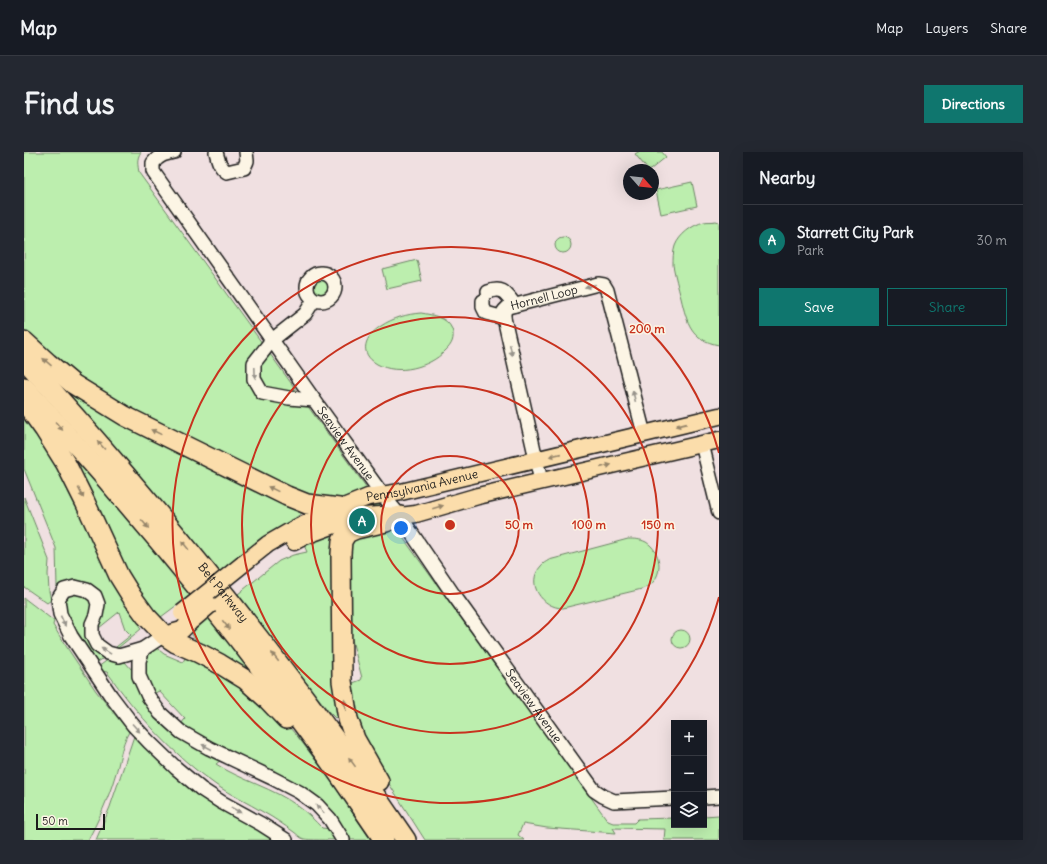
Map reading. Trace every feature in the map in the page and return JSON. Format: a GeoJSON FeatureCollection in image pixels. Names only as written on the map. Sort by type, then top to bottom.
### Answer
{"type":"FeatureCollection","features":[{"type":"Feature","properties":{"kind":"highway"},"geometry":{"type":"LineString","coordinates":[[24,341],[73,384],[124,416],[286,496],[306,504],[309,503],[340,508]]}},
{"type":"Feature","properties":{"kind":"highway","name":"Belt Parkway"},"geometry":{"type":"LineString","coordinates":[[24,359],[119,466],[168,524],[288,674],[370,786],[406,840]]}},
{"type":"Feature","properties":{"kind":"highway","name":"Belt Parkway"},"geometry":{"type":"LineString","coordinates":[[24,387],[106,479],[190,579],[316,742],[384,840]]}},
{"type":"Feature","properties":{"kind":"highway"},"geometry":{"type":"LineString","coordinates":[[24,400],[66,464],[119,576],[143,612],[164,635],[176,643],[220,664],[246,680],[267,699],[320,759],[377,840]]}},
{"type":"Feature","properties":{"kind":"highway"},"geometry":{"type":"LineString","coordinates":[[400,516],[386,522],[356,529],[347,533],[342,541],[342,681],[348,719],[355,739],[412,840]]}},
{"type":"Feature","properties":{"kind":"main road","name":"Pennsylvania Avenue"},"geometry":{"type":"LineString","coordinates":[[164,635],[174,621],[186,618],[246,568],[268,544],[294,529],[340,508],[368,497],[401,492],[719,416]]}},
{"type":"Feature","properties":{"kind":"main road","name":"Pennsylvania Avenue"},"geometry":{"type":"LineString","coordinates":[[246,568],[305,536],[362,516],[400,516],[416,514],[478,496],[719,440]]}},
{"type":"Feature","properties":{"kind":"street","name":"Seaview Avenue"},"geometry":{"type":"LineString","coordinates":[[174,152],[158,157],[153,163],[154,173],[314,400],[382,494],[400,516],[453,594],[594,790],[614,801],[671,798]]}},
{"type":"Feature","properties":{"kind":"street"},"geometry":{"type":"LineString","coordinates":[[216,152],[219,163],[227,172],[244,168],[247,161],[246,152]]}},
{"type":"Feature","properties":{"kind":"street","name":"Hornell Loop"},"geometry":{"type":"LineString","coordinates":[[540,481],[504,318],[504,311],[508,307],[598,284],[604,285],[607,290],[644,434]]}},
{"type":"Feature","properties":{"kind":"street"},"geometry":{"type":"LineString","coordinates":[[504,318],[486,313],[483,307],[485,297],[495,290],[501,290],[507,294],[515,305]]}},
{"type":"Feature","properties":{"kind":"street"},"geometry":{"type":"LineString","coordinates":[[314,300],[305,314],[272,340],[254,363],[254,379],[262,393],[289,398],[314,400]]}},
{"type":"Feature","properties":{"kind":"street"},"geometry":{"type":"LineString","coordinates":[[702,444],[719,513]]}},
{"type":"Feature","properties":{"kind":"street"},"geometry":{"type":"LineString","coordinates":[[164,635],[143,650],[119,656],[108,653],[97,645],[92,635],[92,624],[96,615],[98,604],[95,596],[87,590],[75,587],[64,590],[58,599],[60,614],[71,636],[102,684],[133,725],[176,768],[201,789],[286,840]]}},
{"type":"Feature","properties":{"kind":"street"},"geometry":{"type":"LineString","coordinates":[[143,650],[139,660],[139,676],[148,696],[160,713],[181,732],[209,748],[299,792],[316,805],[330,819],[343,840]]}},
{"type":"Feature","properties":{"kind":"street"},"geometry":{"type":"LineString","coordinates":[[707,797],[719,796]]}},
{"type":"Feature","properties":{"kind":"green space"},"geometry":{"type":"Polygon","coordinates":[[[24,152],[141,152],[138,160],[139,173],[608,821],[613,823],[634,823],[638,819],[671,818],[671,828],[707,828],[707,816],[719,815],[719,840],[664,840],[665,829],[613,828],[616,833],[547,828],[523,824],[518,835],[524,840],[425,840],[377,765],[356,717],[350,684],[361,680],[362,678],[351,636],[349,543],[315,495],[307,497],[135,417],[49,358],[24,332],[24,152]]]}},
{"type":"Feature","properties":{"kind":"green space"},"geometry":{"type":"Polygon","coordinates":[[[638,152],[662,152],[666,157],[657,164],[643,164],[635,154],[638,152]]]}},
{"type":"Feature","properties":{"kind":"green space"},"geometry":{"type":"Polygon","coordinates":[[[692,182],[697,206],[661,214],[658,200],[659,189],[692,182]]]}},
{"type":"Feature","properties":{"kind":"green space"},"geometry":{"type":"Polygon","coordinates":[[[719,222],[719,345],[710,343],[696,335],[688,323],[673,265],[673,253],[675,246],[683,234],[699,223],[719,222]]]}},
{"type":"Feature","properties":{"kind":"green space"},"geometry":{"type":"Polygon","coordinates":[[[560,237],[566,237],[571,242],[569,251],[566,253],[560,253],[555,248],[555,242],[560,237]]]}},
{"type":"Feature","properties":{"kind":"green space"},"geometry":{"type":"Polygon","coordinates":[[[417,260],[422,281],[387,289],[382,269],[417,260]]]}},
{"type":"Feature","properties":{"kind":"green space"},"geometry":{"type":"Polygon","coordinates":[[[321,278],[327,281],[330,287],[327,293],[321,296],[315,293],[312,287],[315,281],[321,278]]]}},
{"type":"Feature","properties":{"kind":"green space"},"geometry":{"type":"Polygon","coordinates":[[[421,313],[443,319],[452,329],[453,338],[451,344],[439,357],[422,365],[404,369],[385,368],[371,360],[367,355],[366,345],[375,330],[386,323],[405,315],[421,313]]]}},
{"type":"Feature","properties":{"kind":"green space"},"geometry":{"type":"Polygon","coordinates":[[[55,379],[301,508],[302,513],[287,524],[259,540],[220,572],[55,379]]]}},
{"type":"Feature","properties":{"kind":"green space"},"geometry":{"type":"Polygon","coordinates":[[[24,407],[145,622],[139,627],[141,629],[113,652],[111,651],[131,635],[125,629],[119,612],[94,632],[97,594],[59,589],[57,587],[56,548],[24,469],[24,407]]]}},
{"type":"Feature","properties":{"kind":"green space"},"geometry":{"type":"Polygon","coordinates":[[[80,463],[162,554],[164,563],[193,593],[161,617],[158,614],[155,617],[133,585],[78,467],[80,463]]]}},
{"type":"Feature","properties":{"kind":"green space"},"geometry":{"type":"Polygon","coordinates":[[[24,497],[49,560],[48,574],[51,600],[47,603],[24,587],[24,497]]]}},
{"type":"Feature","properties":{"kind":"green space"},"geometry":{"type":"Polygon","coordinates":[[[330,534],[332,536],[335,535],[342,712],[335,718],[238,594],[279,561],[293,555],[307,552],[304,545],[330,534]]]}},
{"type":"Feature","properties":{"kind":"green space"},"geometry":{"type":"Polygon","coordinates":[[[628,539],[646,542],[655,551],[658,557],[659,569],[650,585],[642,589],[563,608],[548,604],[538,593],[535,587],[536,573],[542,565],[549,560],[628,539]]]}},
{"type":"Feature","properties":{"kind":"green space"},"geometry":{"type":"Polygon","coordinates":[[[73,591],[86,594],[95,605],[88,628],[88,641],[91,648],[104,658],[93,665],[62,614],[65,594],[73,591]]]}},
{"type":"Feature","properties":{"kind":"green space"},"geometry":{"type":"Polygon","coordinates":[[[24,598],[54,621],[53,625],[62,640],[96,691],[129,732],[124,742],[110,792],[88,840],[24,840],[24,598]]]}},
{"type":"Feature","properties":{"kind":"green space"},"geometry":{"type":"Polygon","coordinates":[[[212,615],[256,675],[197,643],[192,635],[195,629],[212,615]]]}},
{"type":"Feature","properties":{"kind":"green space"},"geometry":{"type":"Polygon","coordinates":[[[681,630],[687,633],[690,639],[687,645],[681,648],[675,645],[672,639],[675,633],[681,630]]]}},
{"type":"Feature","properties":{"kind":"green space"},"geometry":{"type":"Polygon","coordinates":[[[154,646],[164,654],[183,662],[187,654],[269,705],[298,737],[329,778],[371,840],[347,840],[333,818],[181,724],[185,719],[159,691],[151,695],[143,678],[143,657],[154,646]]]}},
{"type":"Feature","properties":{"kind":"green space"},"geometry":{"type":"Polygon","coordinates":[[[109,659],[125,662],[132,670],[143,702],[165,725],[221,760],[216,764],[289,800],[305,812],[322,828],[331,829],[337,840],[310,840],[300,837],[275,819],[222,789],[200,773],[185,761],[143,718],[107,672],[94,670],[109,659]]]}},
{"type":"Feature","properties":{"kind":"green space"},"geometry":{"type":"Polygon","coordinates":[[[134,736],[187,786],[274,840],[96,840],[110,807],[134,736]]]}},
{"type":"Feature","properties":{"kind":"place","name":"Starrett City Park"},"geometry":{"type":"Point","coordinates":[362,521]}}]}
